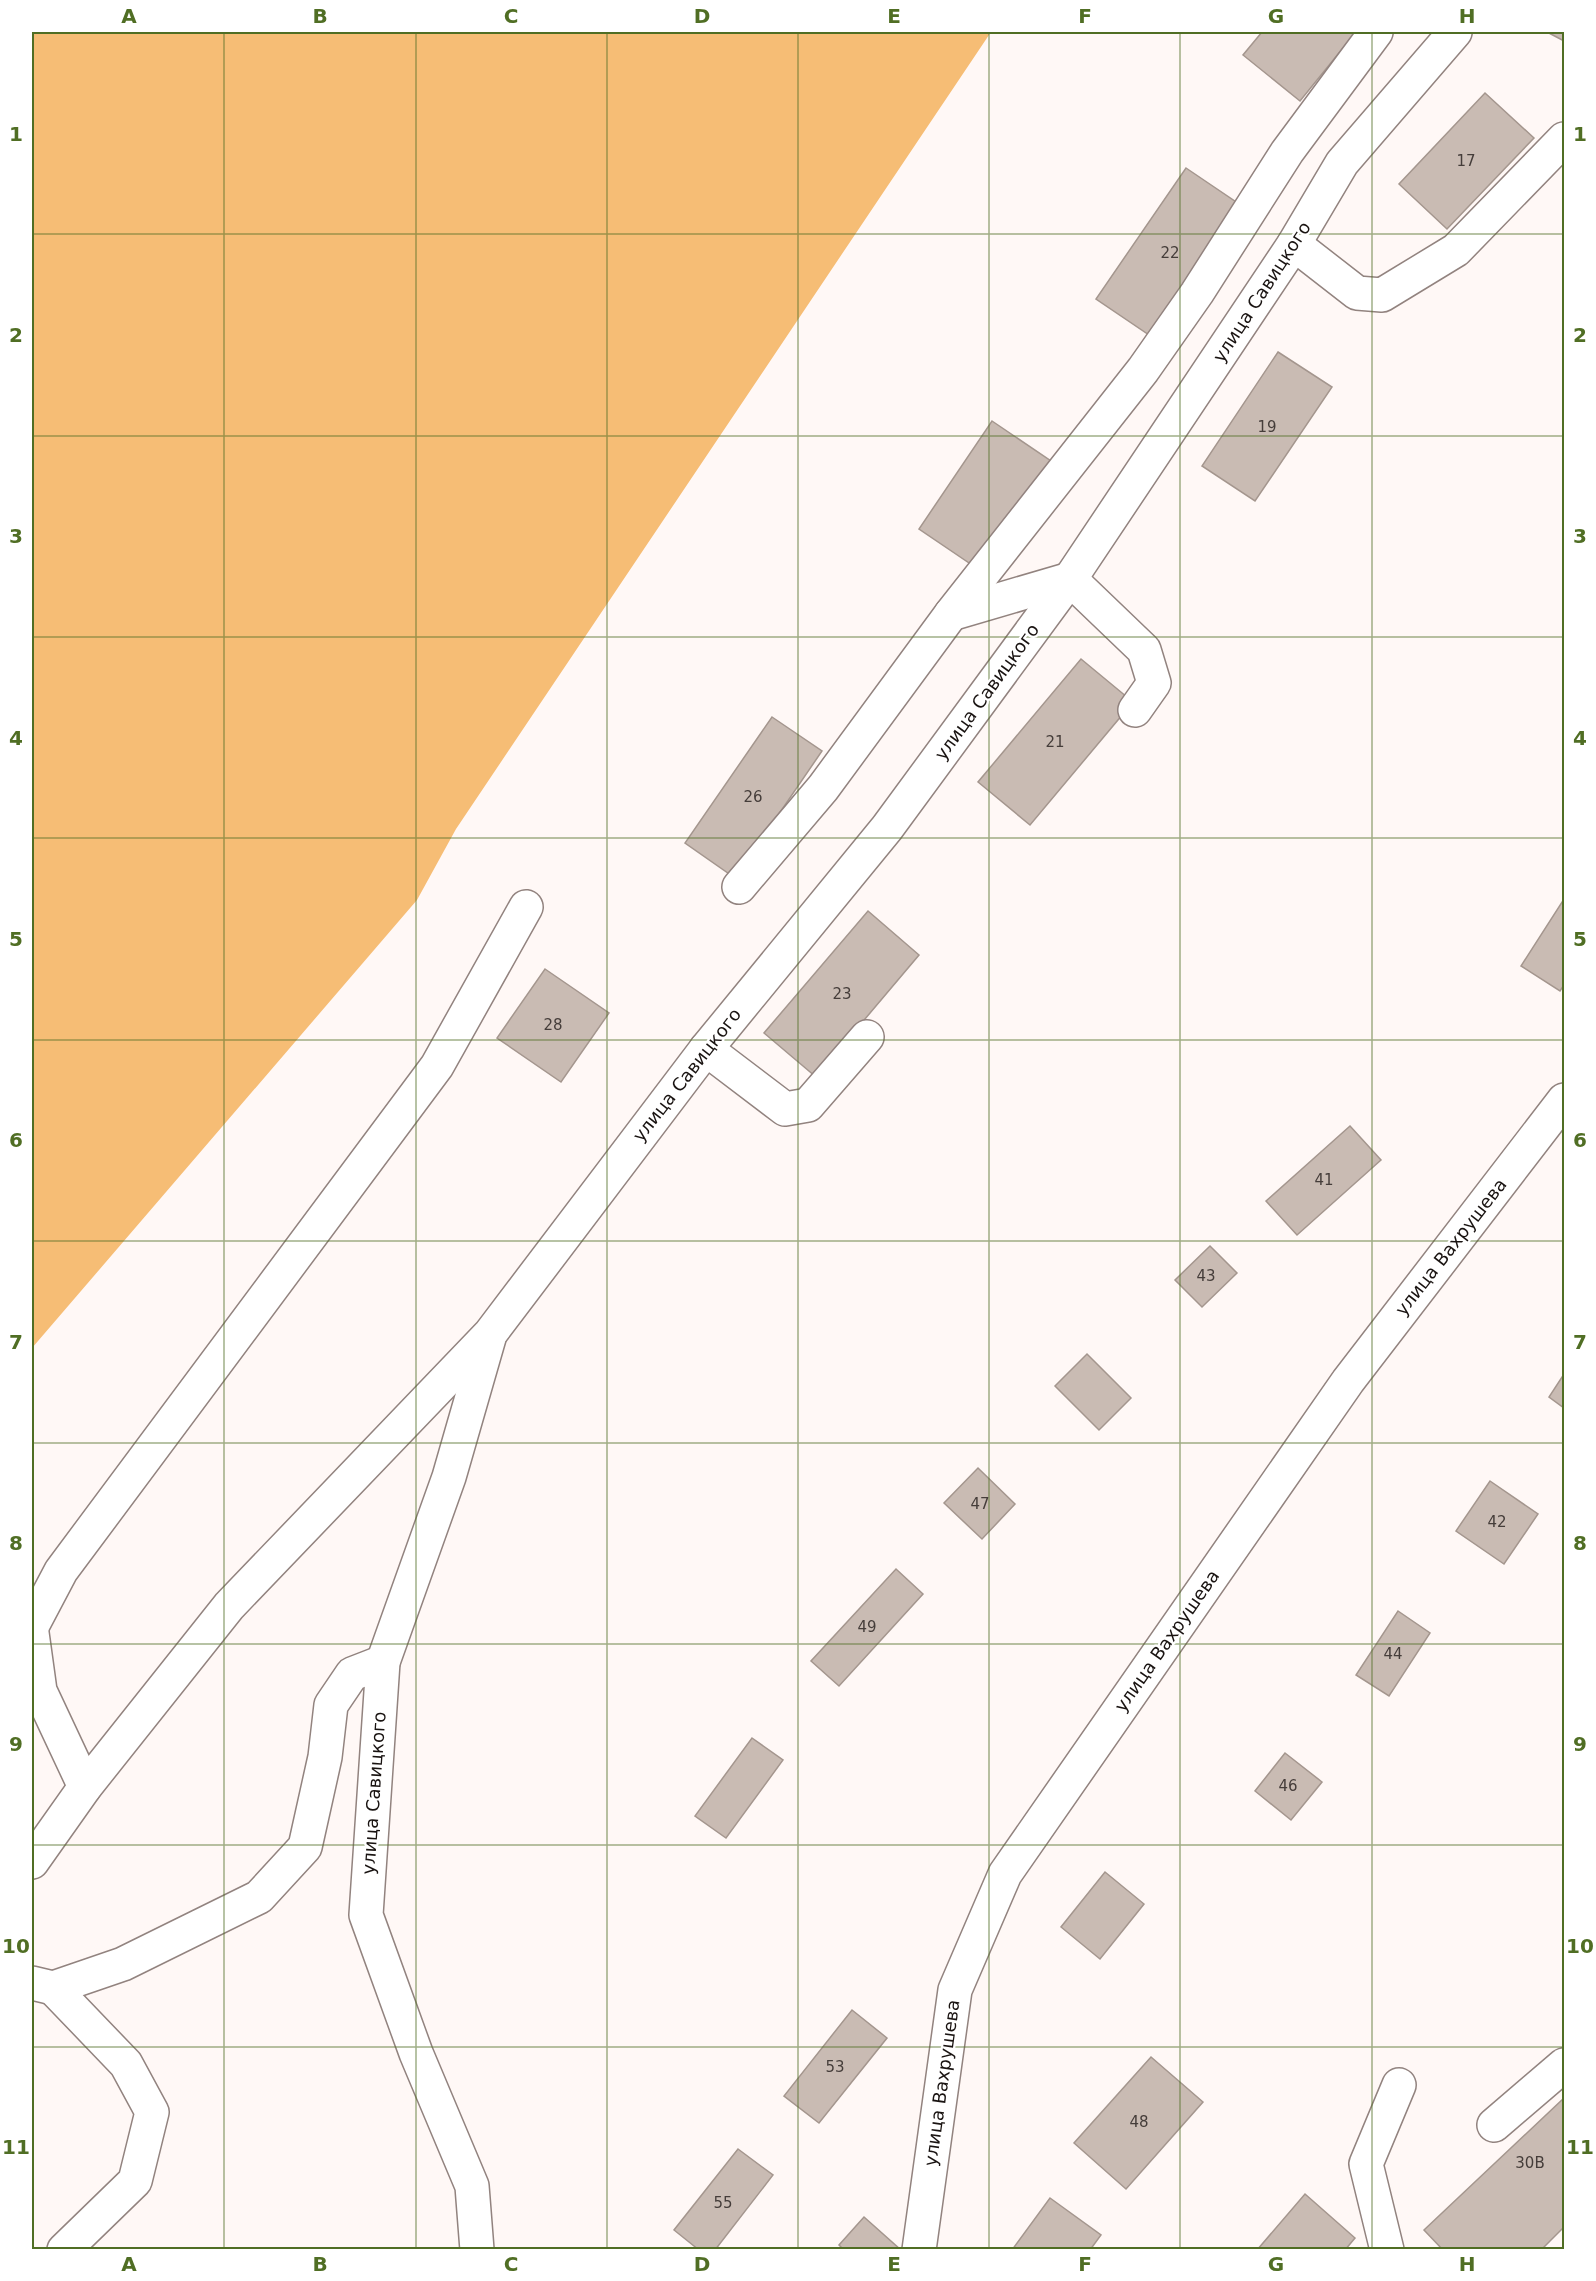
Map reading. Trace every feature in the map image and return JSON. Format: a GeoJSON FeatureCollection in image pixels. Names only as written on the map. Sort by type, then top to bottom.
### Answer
{"type":"FeatureCollection","features":[{"type":"Feature","properties":{"kind":"street"},"geometry":{"type":"LineString","coordinates":[[739,887],[823,788],[951,614],[1143,370],[1197,293],[1287,152],[1376,32]]}},
{"type":"Feature","properties":{"kind":"street","name":"улица Савицкого"},"geometry":{"type":"LineString","coordinates":[[32,1862],[85,1787],[229,1606],[490,1334],[706,1049],[887,828],[1070,579],[1294,244],[1342,163],[1455,32]]}},
{"type":"Feature","properties":{"kind":"street"},"geometry":{"type":"LineString","coordinates":[[1294,244],[1357,293],[1382,295],[1456,250],[1564,139]]}},
{"type":"Feature","properties":{"kind":"street"},"geometry":{"type":"LineString","coordinates":[[951,614],[1070,579],[1144,650],[1154,683],[1135,711]]}},
{"type":"Feature","properties":{"kind":"street"},"geometry":{"type":"LineString","coordinates":[[32,1626],[61,1571],[437,1066],[526,908]]}},
{"type":"Feature","properties":{"kind":"street"},"geometry":{"type":"LineString","coordinates":[[706,1049],[785,1109],[808,1105],[867,1037]]}},
{"type":"Feature","properties":{"kind":"street","name":"улица Вахрушева"},"geometry":{"type":"LineString","coordinates":[[919,2250],[955,1990],[1005,1874],[1348,1381],[1564,1100]]}},
{"type":"Feature","properties":{"kind":"street","name":"улица Савицкого"},"geometry":{"type":"LineString","coordinates":[[477,2250],[472,2186],[416,2053],[366,1914],[383,1662],[449,1477],[490,1334]]}},
{"type":"Feature","properties":{"kind":"street"},"geometry":{"type":"LineString","coordinates":[[32,1633],[40,1691],[85,1787]]}},
{"type":"Feature","properties":{"kind":"street"},"geometry":{"type":"LineString","coordinates":[[42,1985],[123,1964],[260,1897],[305,1847],[325,1757],[331,1705],[352,1674],[383,1662]]}},
{"type":"Feature","properties":{"kind":"street"},"geometry":{"type":"LineString","coordinates":[[42,1985],[126,2064],[152,2112],[135,2181],[64,2250]]}},
{"type":"Feature","properties":{"kind":"street"},"geometry":{"type":"LineString","coordinates":[[1494,2126],[1564,2065]]}},
{"type":"Feature","properties":{"kind":"street"},"geometry":{"type":"LineString","coordinates":[[1387,2250],[1366,2164],[1400,2085]]}},
{"type":"Feature","properties":{"kind":"shaded area"},"geometry":{"type":"Polygon","coordinates":[[[32,32],[991,32],[456,829],[417,900],[32,1348],[32,32]]]}},
{"type":"Feature","properties":{"kind":"building"},"geometry":{"type":"Polygon","coordinates":[[[1262,32],[1356,32],[1300,101],[1243,55],[1262,32]]]}},
{"type":"Feature","properties":{"kind":"building"},"geometry":{"type":"Polygon","coordinates":[[[1547,32],[1564,32],[1564,41],[1547,32]]]}},
{"type":"Feature","properties":{"kind":"building"},"geometry":{"type":"Polygon","coordinates":[[[1485,93],[1534,138],[1447,229],[1399,184],[1485,93]]]}},
{"type":"Feature","properties":{"kind":"building"},"geometry":{"type":"Polygon","coordinates":[[[1186,168],[1245,208],[1155,339],[1096,299],[1186,168]]]}},
{"type":"Feature","properties":{"kind":"building"},"geometry":{"type":"Polygon","coordinates":[[[1278,352],[1332,387],[1255,501],[1202,466],[1278,352]]]}},
{"type":"Feature","properties":{"kind":"building"},"geometry":{"type":"Polygon","coordinates":[[[992,421],[1051,461],[978,569],[919,529],[992,421]]]}},
{"type":"Feature","properties":{"kind":"building"},"geometry":{"type":"Polygon","coordinates":[[[1081,659],[1133,702],[1030,825],[978,782],[1081,659]]]}},
{"type":"Feature","properties":{"kind":"building"},"geometry":{"type":"Polygon","coordinates":[[[772,717],[822,751],[735,878],[685,843],[772,717]]]}},
{"type":"Feature","properties":{"kind":"building"},"geometry":{"type":"Polygon","coordinates":[[[1564,899],[1564,985],[1560,991],[1521,966],[1564,899]]]}},
{"type":"Feature","properties":{"kind":"building"},"geometry":{"type":"Polygon","coordinates":[[[868,911],[919,955],[816,1077],[764,1033],[868,911]]]}},
{"type":"Feature","properties":{"kind":"building"},"geometry":{"type":"Polygon","coordinates":[[[545,969],[609,1013],[561,1082],[497,1038],[545,969]]]}},
{"type":"Feature","properties":{"kind":"building"},"geometry":{"type":"Polygon","coordinates":[[[1350,1126],[1381,1160],[1297,1235],[1266,1201],[1350,1126]]]}},
{"type":"Feature","properties":{"kind":"building"},"geometry":{"type":"Polygon","coordinates":[[[1210,1246],[1237,1273],[1202,1307],[1175,1280],[1210,1246]]]}},
{"type":"Feature","properties":{"kind":"building"},"geometry":{"type":"Polygon","coordinates":[[[1087,1354],[1131,1398],[1099,1430],[1055,1386],[1087,1354]]]}},
{"type":"Feature","properties":{"kind":"building"},"geometry":{"type":"Polygon","coordinates":[[[1564,1374],[1564,1408],[1549,1397],[1564,1374]]]}},
{"type":"Feature","properties":{"kind":"building"},"geometry":{"type":"Polygon","coordinates":[[[978,1468],[1015,1504],[982,1539],[944,1503],[978,1468]]]}},
{"type":"Feature","properties":{"kind":"building"},"geometry":{"type":"Polygon","coordinates":[[[1490,1481],[1538,1514],[1504,1564],[1456,1531],[1490,1481]]]}},
{"type":"Feature","properties":{"kind":"building"},"geometry":{"type":"Polygon","coordinates":[[[896,1569],[923,1594],[839,1686],[811,1661],[896,1569]]]}},
{"type":"Feature","properties":{"kind":"building"},"geometry":{"type":"Polygon","coordinates":[[[1398,1611],[1430,1633],[1389,1696],[1356,1675],[1398,1611]]]}},
{"type":"Feature","properties":{"kind":"building"},"geometry":{"type":"Polygon","coordinates":[[[752,1738],[783,1760],[726,1838],[695,1816],[752,1738]]]}},
{"type":"Feature","properties":{"kind":"building"},"geometry":{"type":"Polygon","coordinates":[[[1285,1753],[1322,1782],[1291,1820],[1255,1791],[1285,1753]]]}},
{"type":"Feature","properties":{"kind":"building"},"geometry":{"type":"Polygon","coordinates":[[[1105,1872],[1144,1904],[1100,1959],[1061,1927],[1105,1872]]]}},
{"type":"Feature","properties":{"kind":"building"},"geometry":{"type":"Polygon","coordinates":[[[852,2010],[887,2038],[819,2123],[784,2096],[852,2010]]]}},
{"type":"Feature","properties":{"kind":"building"},"geometry":{"type":"Polygon","coordinates":[[[1151,2057],[1203,2102],[1126,2189],[1074,2143],[1151,2057]]]}},
{"type":"Feature","properties":{"kind":"building"},"geometry":{"type":"Polygon","coordinates":[[[1564,2098],[1564,2227],[1541,2250],[1443,2250],[1424,2230],[1564,2098]]]}},
{"type":"Feature","properties":{"kind":"building"},"geometry":{"type":"Polygon","coordinates":[[[738,2149],[773,2175],[715,2250],[699,2250],[674,2230],[738,2149]]]}},
{"type":"Feature","properties":{"kind":"building"},"geometry":{"type":"Polygon","coordinates":[[[1305,2194],[1355,2238],[1345,2250],[1257,2250],[1305,2194]]]}},
{"type":"Feature","properties":{"kind":"building"},"geometry":{"type":"Polygon","coordinates":[[[1050,2198],[1101,2235],[1090,2250],[1012,2250],[1050,2198]]]}},
{"type":"Feature","properties":{"kind":"building"},"geometry":{"type":"Polygon","coordinates":[[[864,2217],[901,2250],[844,2250],[839,2245],[864,2217]]]}}]}
